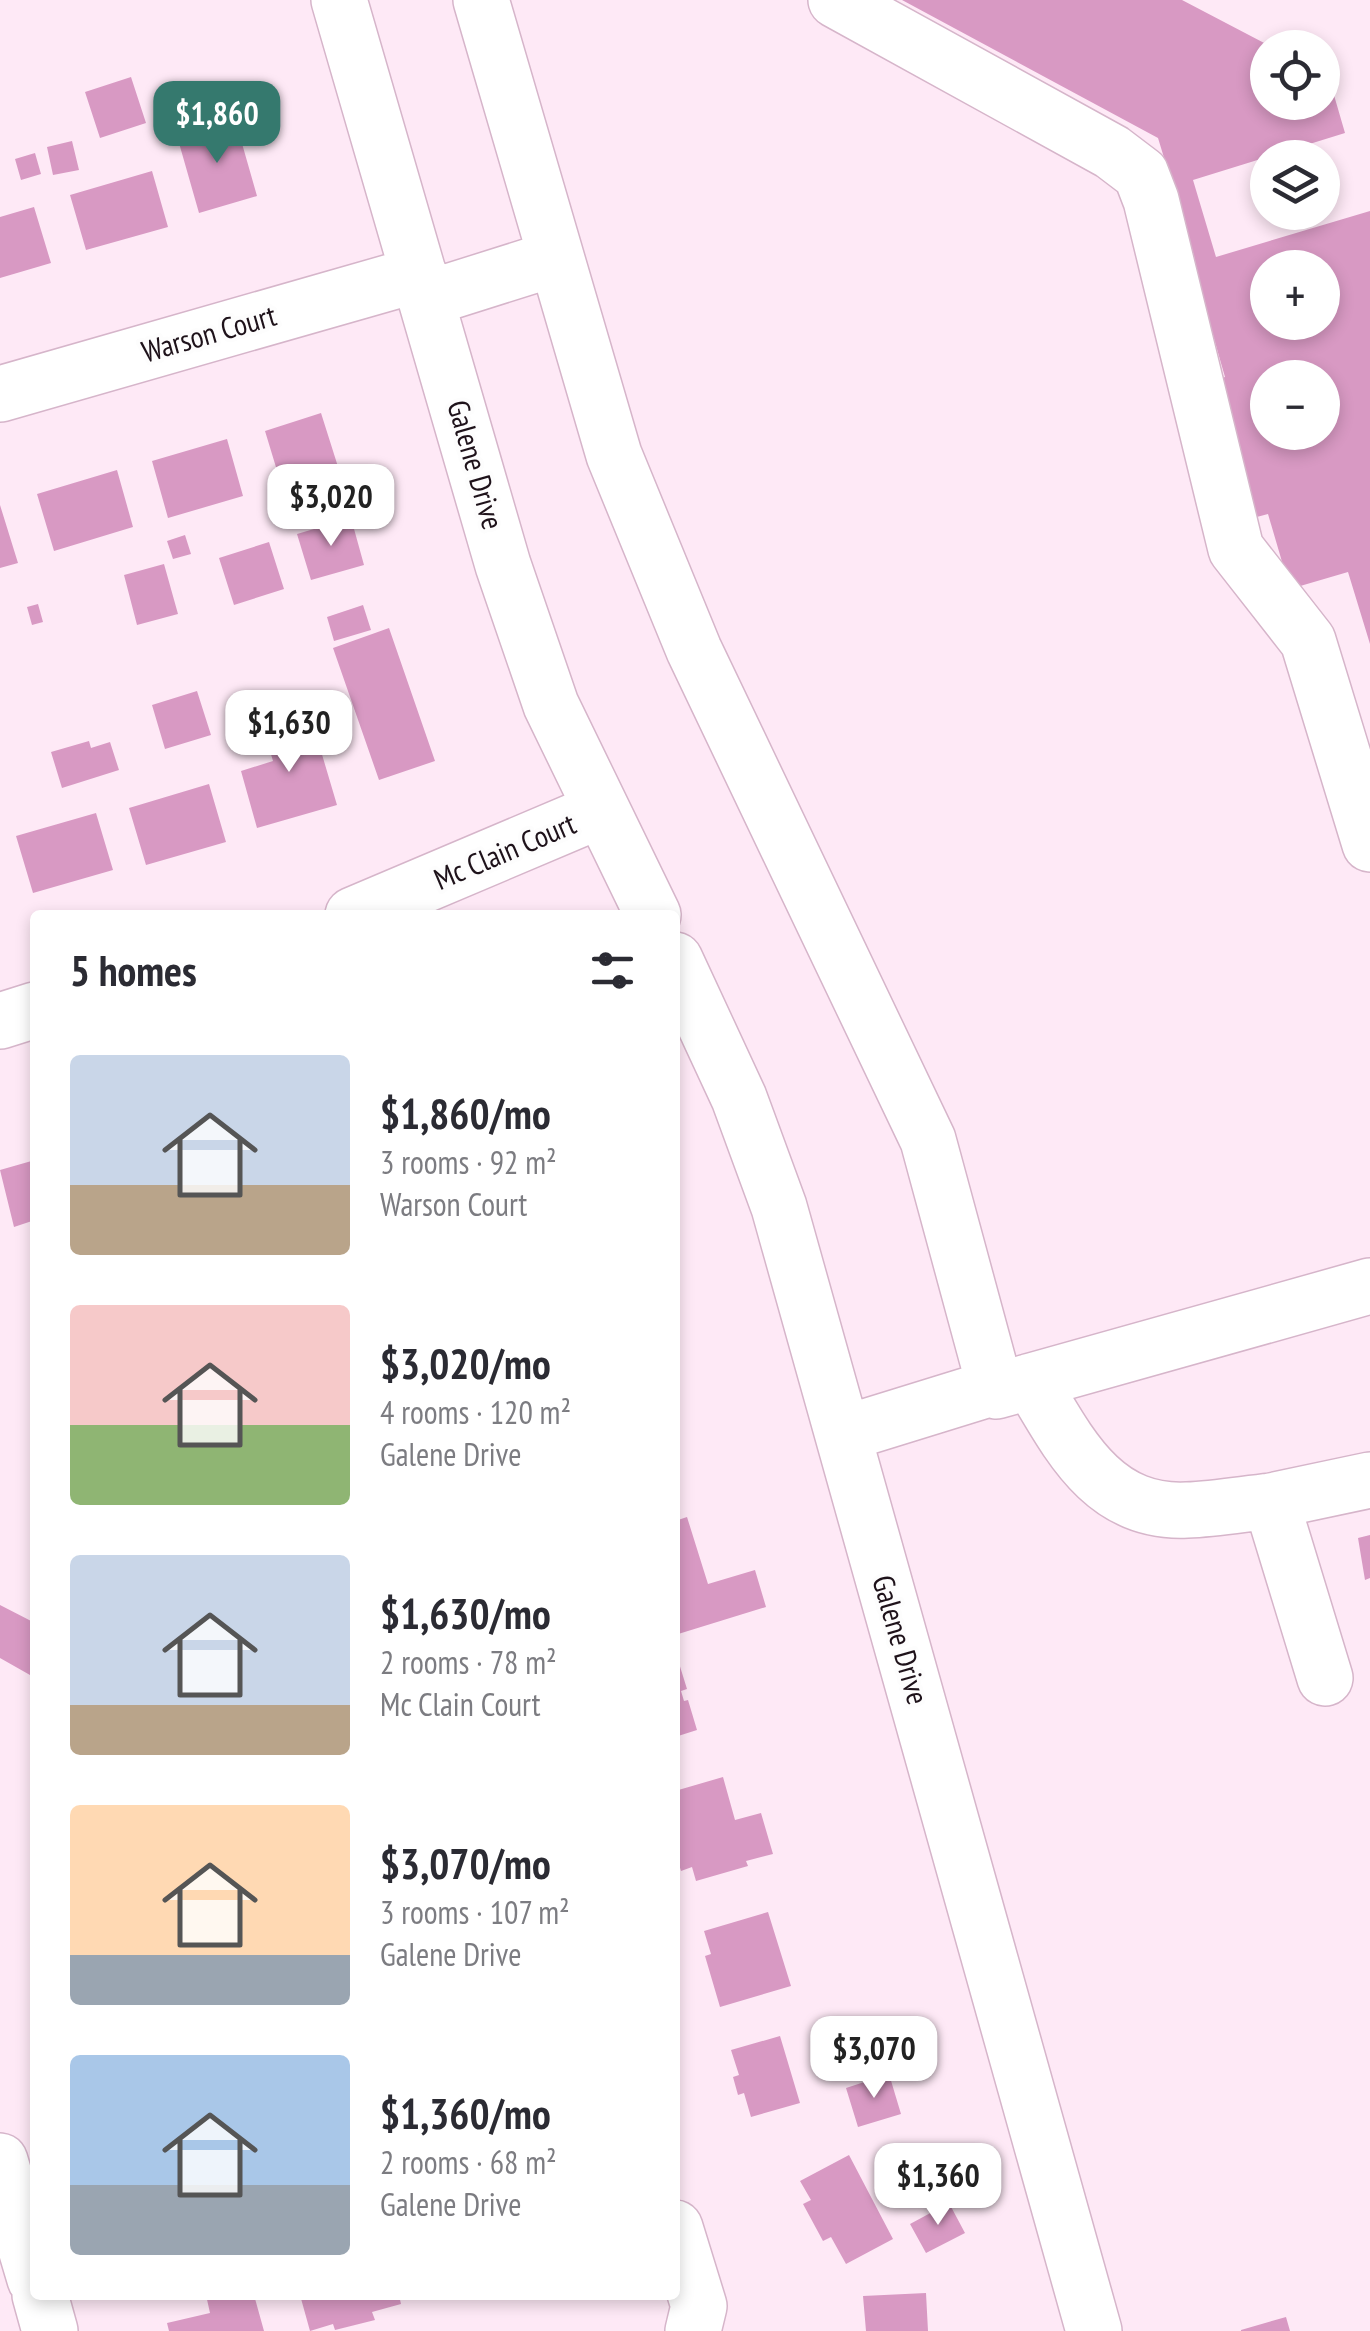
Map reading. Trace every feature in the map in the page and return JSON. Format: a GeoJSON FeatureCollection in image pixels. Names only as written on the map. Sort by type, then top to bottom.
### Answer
{"type":"FeatureCollection","features":[{"type":"Feature","properties":{"kind":"street","name":"Galene Drive"},"geometry":{"type":"LineString","coordinates":[[339,0],[515,600],[551,705],[651,910]]}},
{"type":"Feature","properties":{"kind":"street"},"geometry":{"type":"LineString","coordinates":[[481,0],[614,455],[694,650],[928,1140],[1013,1384],[1102,1484],[1142,1506],[1184,1511],[1271,1501],[1370,1480]]}},
{"type":"Feature","properties":{"kind":"street"},"geometry":{"type":"LineString","coordinates":[[836,0],[1112,152],[1142,174],[1236,548],[1308,641],[1370,844]]}},
{"type":"Feature","properties":{"kind":"street","name":"Warson Court"},"geometry":{"type":"LineString","coordinates":[[0,394],[422,286],[556,258]]}},
{"type":"Feature","properties":{"kind":"street","name":"Mc Clain Court"},"geometry":{"type":"LineString","coordinates":[[365,910],[601,810]]}},
{"type":"Feature","properties":{"kind":"street","name":"Galene Drive"},"geometry":{"type":"LineString","coordinates":[[680,971],[739,1098],[780,1207],[1094,2331]]}},
{"type":"Feature","properties":{"kind":"street"},"geometry":{"type":"LineString","coordinates":[[0,1021],[30,1012]]}},
{"type":"Feature","properties":{"kind":"street"},"geometry":{"type":"LineString","coordinates":[[843,1434],[1370,1286]]}},
{"type":"Feature","properties":{"kind":"street"},"geometry":{"type":"LineString","coordinates":[[1271,1501],[1324,1678]]}},
{"type":"Feature","properties":{"kind":"street"},"geometry":{"type":"LineString","coordinates":[[0,2160],[30,2262]]}},
{"type":"Feature","properties":{"kind":"street"},"geometry":{"type":"LineString","coordinates":[[680,2245],[698,2306],[693,2331]]}},
{"type":"Feature","properties":{"kind":"street"},"geometry":{"type":"LineString","coordinates":[[41,2300],[50,2331]]}},
{"type":"Feature","properties":{"kind":"building"},"geometry":{"type":"Polygon","coordinates":[[[902,0],[1182,0],[1250,36],[1250,120],[1340,120],[1340,116],[1345,133],[1322,140],[1250,140],[1250,162],[1193,180],[1216,257],[1306,230],[1340,230],[1340,220],[1370,211],[1370,644],[1348,572],[1290,589],[1268,514],[1253,518],[1213,381],[1225,377],[1192,262],[1194,256],[1158,138],[902,0]]]}},
{"type":"Feature","properties":{"kind":"building"},"geometry":{"type":"Polygon","coordinates":[[[131,77],[146,123],[100,138],[85,92],[131,77]]]}},
{"type":"Feature","properties":{"kind":"building"},"geometry":{"type":"Polygon","coordinates":[[[235,119],[257,196],[199,213],[177,136],[235,119]]]}},
{"type":"Feature","properties":{"kind":"building"},"geometry":{"type":"Polygon","coordinates":[[[72,141],[79,170],[53,175],[47,147],[72,141]]]}},
{"type":"Feature","properties":{"kind":"building"},"geometry":{"type":"Polygon","coordinates":[[[35,153],[41,174],[21,180],[15,159],[35,153]]]}},
{"type":"Feature","properties":{"kind":"building"},"geometry":{"type":"Polygon","coordinates":[[[152,171],[168,227],[86,250],[70,195],[152,171]]]}},
{"type":"Feature","properties":{"kind":"building"},"geometry":{"type":"Polygon","coordinates":[[[34,207],[51,263],[0,278],[0,217],[34,207]]]}},
{"type":"Feature","properties":{"kind":"building"},"geometry":{"type":"Polygon","coordinates":[[[321,413],[346,492],[289,510],[265,431],[321,413]]]}},
{"type":"Feature","properties":{"kind":"building"},"geometry":{"type":"Polygon","coordinates":[[[227,439],[243,496],[168,518],[152,461],[227,439]]]}},
{"type":"Feature","properties":{"kind":"building"},"geometry":{"type":"Polygon","coordinates":[[[117,470],[133,527],[54,551],[37,494],[117,470]]]}},
{"type":"Feature","properties":{"kind":"building"},"geometry":{"type":"Polygon","coordinates":[[[0,505],[18,563],[0,568],[0,505]]]}},
{"type":"Feature","properties":{"kind":"building"},"geometry":{"type":"Polygon","coordinates":[[[351,518],[364,565],[311,580],[297,534],[351,518]]]}},
{"type":"Feature","properties":{"kind":"building"},"geometry":{"type":"Polygon","coordinates":[[[185,535],[191,554],[173,559],[167,541],[185,535]]]}},
{"type":"Feature","properties":{"kind":"building"},"geometry":{"type":"Polygon","coordinates":[[[269,542],[284,589],[234,605],[219,558],[269,542]]]}},
{"type":"Feature","properties":{"kind":"building"},"geometry":{"type":"Polygon","coordinates":[[[164,564],[178,614],[137,625],[124,575],[164,564]]]}},
{"type":"Feature","properties":{"kind":"building"},"geometry":{"type":"Polygon","coordinates":[[[38,604],[43,622],[32,625],[27,607],[38,604]]]}},
{"type":"Feature","properties":{"kind":"building"},"geometry":{"type":"Polygon","coordinates":[[[363,605],[371,630],[334,641],[327,617],[363,605]]]}},
{"type":"Feature","properties":{"kind":"building"},"geometry":{"type":"Polygon","coordinates":[[[389,628],[435,761],[379,780],[333,648],[389,628]]]}},
{"type":"Feature","properties":{"kind":"building"},"geometry":{"type":"Polygon","coordinates":[[[197,691],[211,735],[165,749],[152,705],[197,691]]]}},
{"type":"Feature","properties":{"kind":"building"},"geometry":{"type":"Polygon","coordinates":[[[310,714],[337,805],[257,828],[241,771],[273,761],[263,728],[310,714]]]}},
{"type":"Feature","properties":{"kind":"building"},"geometry":{"type":"Polygon","coordinates":[[[89,741],[91,748],[110,742],[119,770],[62,788],[51,752],[89,741]]]}},
{"type":"Feature","properties":{"kind":"building"},"geometry":{"type":"Polygon","coordinates":[[[209,784],[226,842],[146,865],[129,808],[209,784]]]}},
{"type":"Feature","properties":{"kind":"building"},"geometry":{"type":"Polygon","coordinates":[[[96,813],[113,870],[33,893],[16,836],[96,813]]]}},
{"type":"Feature","properties":{"kind":"building"},"geometry":{"type":"Polygon","coordinates":[[[30,1161],[30,1222],[14,1227],[0,1170],[30,1161]]]}},
{"type":"Feature","properties":{"kind":"building"},"geometry":{"type":"Polygon","coordinates":[[[687,1517],[708,1584],[755,1570],[766,1607],[680,1633],[680,1519],[687,1517]]]}},
{"type":"Feature","properties":{"kind":"building"},"geometry":{"type":"Polygon","coordinates":[[[1370,1535],[1370,1578],[1365,1580],[1358,1538],[1370,1535]]]}},
{"type":"Feature","properties":{"kind":"building"},"geometry":{"type":"Polygon","coordinates":[[[0,1605],[30,1620],[30,1675],[0,1658],[0,1605]]]}},
{"type":"Feature","properties":{"kind":"building"},"geometry":{"type":"Polygon","coordinates":[[[680,1666],[687,1689],[681,1691],[684,1701],[688,1700],[697,1730],[680,1735],[680,1666]]]}},
{"type":"Feature","properties":{"kind":"building"},"geometry":{"type":"Polygon","coordinates":[[[723,1777],[735,1820],[761,1813],[773,1854],[746,1861],[748,1866],[696,1881],[692,1867],[681,1871],[680,1790],[723,1777]]]}},
{"type":"Feature","properties":{"kind":"building"},"geometry":{"type":"Polygon","coordinates":[[[768,1912],[791,1986],[720,2007],[705,1956],[711,1954],[704,1931],[768,1912]]]}},
{"type":"Feature","properties":{"kind":"building"},"geometry":{"type":"Polygon","coordinates":[[[780,2036],[800,2103],[751,2117],[744,2093],[738,2095],[733,2077],[739,2075],[731,2050],[780,2036]]]}},
{"type":"Feature","properties":{"kind":"building"},"geometry":{"type":"Polygon","coordinates":[[[889,2074],[901,2114],[858,2127],[846,2088],[889,2074]]]}},
{"type":"Feature","properties":{"kind":"building"},"geometry":{"type":"Polygon","coordinates":[[[849,2155],[893,2239],[846,2264],[831,2237],[823,2241],[803,2204],[811,2200],[800,2181],[849,2155]]]}},
{"type":"Feature","properties":{"kind":"building"},"geometry":{"type":"Polygon","coordinates":[[[949,2203],[965,2233],[926,2253],[910,2224],[949,2203]]]}},
{"type":"Feature","properties":{"kind":"building"},"geometry":{"type":"Polygon","coordinates":[[[926,2293],[928,2331],[866,2331],[863,2296],[926,2293]]]}},
{"type":"Feature","properties":{"kind":"building"},"geometry":{"type":"Polygon","coordinates":[[[207,2300],[255,2300],[264,2331],[169,2331],[167,2323],[210,2313],[207,2300]]]}},
{"type":"Feature","properties":{"kind":"building"},"geometry":{"type":"Polygon","coordinates":[[[301,2300],[400,2300],[401,2304],[372,2312],[375,2320],[335,2330],[333,2324],[310,2331],[301,2300]]]}},
{"type":"Feature","properties":{"kind":"building"},"geometry":{"type":"Polygon","coordinates":[[[1286,2317],[1290,2331],[1241,2331],[1241,2330],[1286,2317]]]}}]}
